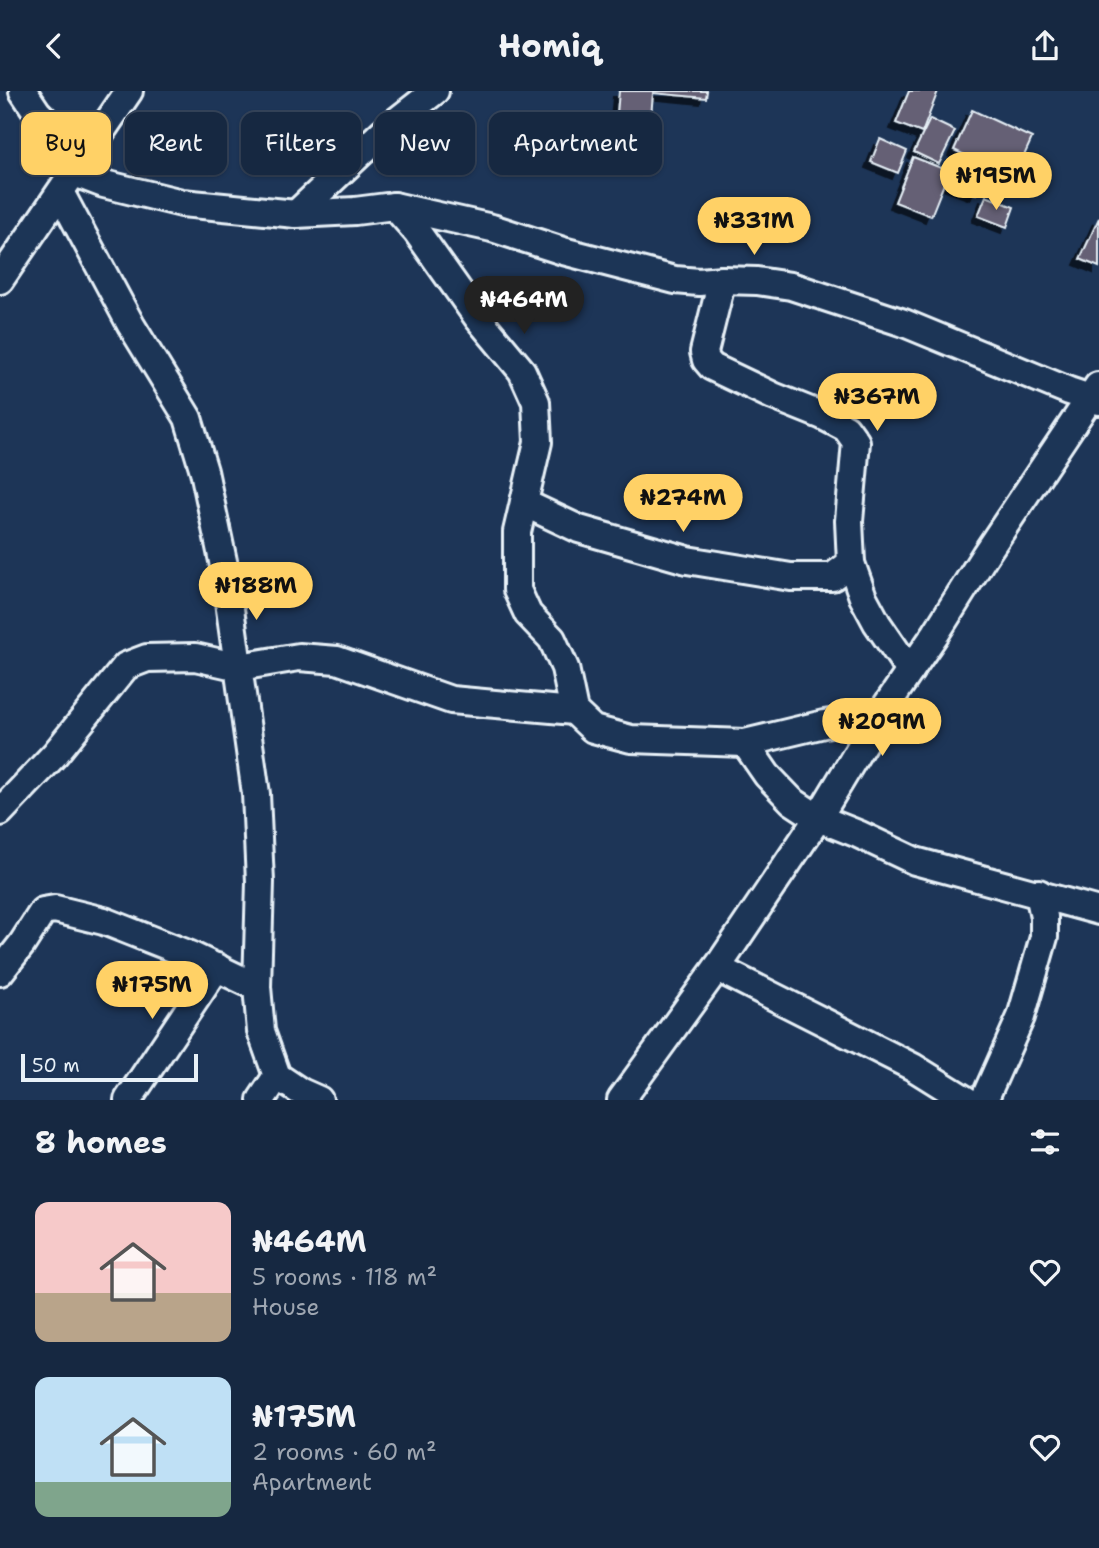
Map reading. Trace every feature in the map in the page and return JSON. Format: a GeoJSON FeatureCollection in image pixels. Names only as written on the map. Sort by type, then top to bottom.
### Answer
{"type":"FeatureCollection","features":[{"type":"Feature","properties":{"kind":"street"},"geometry":{"type":"LineString","coordinates":[[23,91],[73,176],[131,325],[188,418],[204,471],[224,566],[256,794],[260,882],[257,987],[261,1031],[277,1076],[319,1100]]}},
{"type":"Feature","properties":{"kind":"street"},"geometry":{"type":"LineString","coordinates":[[0,280],[129,91]]}},
{"type":"Feature","properties":{"kind":"street"},"geometry":{"type":"LineString","coordinates":[[296,214],[384,131],[435,91]]}},
{"type":"Feature","properties":{"kind":"street"},"geometry":{"type":"LineString","coordinates":[[73,176],[182,203],[296,214],[394,206],[492,228],[563,251],[649,274],[699,282],[757,281],[790,286],[854,305],[1096,395],[880,715],[818,818],[717,968],[621,1100]]}},
{"type":"Feature","properties":{"kind":"street"},"geometry":{"type":"LineString","coordinates":[[394,206],[417,232],[478,318],[522,371],[536,402],[538,442],[517,532],[517,590],[528,614],[552,639],[565,668],[574,711],[593,729],[631,739],[746,743],[824,724],[880,715]]}},
{"type":"Feature","properties":{"kind":"street"},"geometry":{"type":"LineString","coordinates":[[722,280],[704,352],[706,361],[712,367],[846,428],[856,442],[849,521],[850,563],[877,624],[910,671]]}},
{"type":"Feature","properties":{"kind":"street"},"geometry":{"type":"LineString","coordinates":[[524,503],[579,529],[687,559],[792,577],[832,577],[850,563]]}},
{"type":"Feature","properties":{"kind":"street"},"geometry":{"type":"LineString","coordinates":[[0,812],[55,754],[126,666],[147,658],[195,657],[239,667],[299,657],[337,660],[451,700],[574,711]]}},
{"type":"Feature","properties":{"kind":"street"},"geometry":{"type":"LineString","coordinates":[[746,743],[766,775],[792,801],[818,818],[915,861],[1099,911]]}},
{"type":"Feature","properties":{"kind":"street"},"geometry":{"type":"LineString","coordinates":[[984,1100],[1021,1017],[1044,937],[1044,917],[1039,894]]}},
{"type":"Feature","properties":{"kind":"street"},"geometry":{"type":"LineString","coordinates":[[0,972],[43,911],[55,909],[104,921],[217,967],[257,987]]}},
{"type":"Feature","properties":{"kind":"street"},"geometry":{"type":"LineString","coordinates":[[128,1100],[217,967]]}},
{"type":"Feature","properties":{"kind":"street"},"geometry":{"type":"LineString","coordinates":[[717,968],[913,1067],[966,1100]]}},
{"type":"Feature","properties":{"kind":"street"},"geometry":{"type":"LineString","coordinates":[[261,1100],[277,1076]]}},
{"type":"Feature","properties":{"kind":"building"},"geometry":{"type":"Polygon","coordinates":[[[619,91],[707,91],[706,98],[653,93],[651,112],[617,112],[619,91]]]}},
{"type":"Feature","properties":{"kind":"building"},"geometry":{"type":"Polygon","coordinates":[[[909,91],[938,91],[922,133],[896,123],[909,91]]]}},
{"type":"Feature","properties":{"kind":"building"},"geometry":{"type":"Polygon","coordinates":[[[972,110],[1032,138],[1014,178],[954,150],[972,110]]]}},
{"type":"Feature","properties":{"kind":"building"},"geometry":{"type":"Polygon","coordinates":[[[930,119],[955,131],[939,164],[914,152],[930,119]]]}},
{"type":"Feature","properties":{"kind":"building"},"geometry":{"type":"Polygon","coordinates":[[[880,139],[907,151],[898,173],[871,162],[880,139]]]}},
{"type":"Feature","properties":{"kind":"building"},"geometry":{"type":"Polygon","coordinates":[[[913,157],[949,171],[931,216],[895,202],[913,157]]]}},
{"type":"Feature","properties":{"kind":"building"},"geometry":{"type":"Polygon","coordinates":[[[953,165],[983,176],[976,194],[946,183],[953,165]]]}},
{"type":"Feature","properties":{"kind":"building"},"geometry":{"type":"Polygon","coordinates":[[[986,196],[1014,207],[1007,227],[978,216],[986,196]]]}},
{"type":"Feature","properties":{"kind":"building"},"geometry":{"type":"Polygon","coordinates":[[[1099,218],[1099,267],[1080,259],[1099,218]]]}}]}
